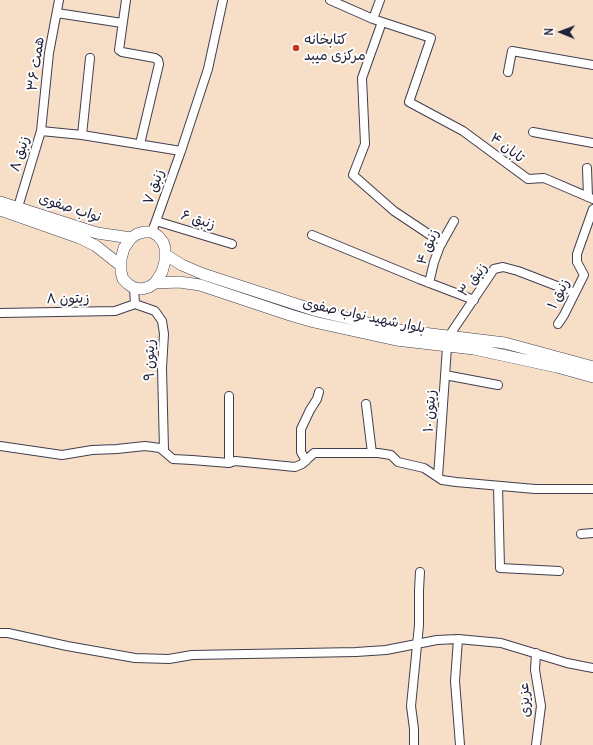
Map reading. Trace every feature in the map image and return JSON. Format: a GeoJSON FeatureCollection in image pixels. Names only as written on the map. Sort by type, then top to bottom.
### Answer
{"type":"FeatureCollection","features":[{"type":"Feature","properties":{"kind":"main road","name":"نواب صفوی"},"geometry":{"type":"LineString","coordinates":[[0,202],[97,233],[131,238]]}},
{"type":"Feature","properties":{"kind":"main road","name":"نواب صفوی"},"geometry":{"type":"LineString","coordinates":[[0,210],[80,238],[96,246],[120,266]]}},
{"type":"Feature","properties":{"kind":"main road"},"geometry":{"type":"LineString","coordinates":[[144,232],[152,232],[163,242],[166,255],[164,267],[155,283],[142,289],[134,288],[123,279],[120,266],[122,254],[131,238],[144,232]]}},
{"type":"Feature","properties":{"kind":"main road","name":"بلوار شهید نواب صفوی"},"geometry":{"type":"LineString","coordinates":[[166,255],[182,265],[203,274],[317,311],[448,341]]}},
{"type":"Feature","properties":{"kind":"main road","name":"بلوار شهید نواب صفوی"},"geometry":{"type":"LineString","coordinates":[[155,283],[179,282],[200,285],[314,322],[396,340],[505,344],[593,367]]}},
{"type":"Feature","properties":{"kind":"main road","name":"بلوار شهید نواب صفوی"},"geometry":{"type":"LineString","coordinates":[[475,344],[593,377]]}},
{"type":"Feature","properties":{"kind":"street","name":"همت ۳۶"},"geometry":{"type":"LineString","coordinates":[[41,131],[49,53],[59,0]]}},
{"type":"Feature","properties":{"kind":"street"},"geometry":{"type":"LineString","coordinates":[[126,0],[119,50],[122,52],[155,58],[158,60],[159,64],[140,144]]}},
{"type":"Feature","properties":{"kind":"street","name":"زنبق ۷"},"geometry":{"type":"LineString","coordinates":[[152,232],[203,84],[223,0]]}},
{"type":"Feature","properties":{"kind":"street"},"geometry":{"type":"LineString","coordinates":[[330,0],[382,22],[362,78],[365,144],[353,175],[394,211],[442,243]]}},
{"type":"Feature","properties":{"kind":"street"},"geometry":{"type":"LineString","coordinates":[[373,19],[380,0]]}},
{"type":"Feature","properties":{"kind":"street"},"geometry":{"type":"LineString","coordinates":[[56,13],[122,23]]}},
{"type":"Feature","properties":{"kind":"street","name":"تابان ۴"},"geometry":{"type":"LineString","coordinates":[[382,22],[432,38],[409,102],[463,131],[528,179],[544,178],[590,198]]}},
{"type":"Feature","properties":{"kind":"street"},"geometry":{"type":"LineString","coordinates":[[508,72],[512,51],[593,65]]}},
{"type":"Feature","properties":{"kind":"street"},"geometry":{"type":"LineString","coordinates":[[82,135],[90,58]]}},
{"type":"Feature","properties":{"kind":"street"},"geometry":{"type":"LineString","coordinates":[[41,131],[82,135],[181,151]]}},
{"type":"Feature","properties":{"kind":"street","name":"زنبق ۸"},"geometry":{"type":"LineString","coordinates":[[18,207],[41,131]]}},
{"type":"Feature","properties":{"kind":"street"},"geometry":{"type":"LineString","coordinates":[[532,132],[593,144]]}},
{"type":"Feature","properties":{"kind":"street"},"geometry":{"type":"LineString","coordinates":[[587,168],[590,198]]}},
{"type":"Feature","properties":{"kind":"street"},"geometry":{"type":"LineString","coordinates":[[593,209],[577,254],[577,262],[584,274],[593,276]]}},
{"type":"Feature","properties":{"kind":"street","name":"زنبق ۶"},"geometry":{"type":"LineString","coordinates":[[156,221],[232,244]]}},
{"type":"Feature","properties":{"kind":"street","name":"زنبق ۴"},"geometry":{"type":"LineString","coordinates":[[429,283],[434,262],[454,221]]}},
{"type":"Feature","properties":{"kind":"street"},"geometry":{"type":"LineString","coordinates":[[312,235],[474,300]]}},
{"type":"Feature","properties":{"kind":"street","name":"زنبق ۳"},"geometry":{"type":"LineString","coordinates":[[448,341],[494,269],[503,267],[518,271],[575,293]]}},
{"type":"Feature","properties":{"kind":"street","name":"زنبق ۱"},"geometry":{"type":"LineString","coordinates":[[558,324],[584,274]]}},
{"type":"Feature","properties":{"kind":"street"},"geometry":{"type":"LineString","coordinates":[[134,288],[135,304]]}},
{"type":"Feature","properties":{"kind":"street","name":"زیتون ۸"},"geometry":{"type":"LineString","coordinates":[[0,313],[115,311],[135,304]]}},
{"type":"Feature","properties":{"kind":"street","name":"زیتون ۹"},"geometry":{"type":"LineString","coordinates":[[135,304],[155,311],[162,321],[164,334],[162,368],[164,450]]}},
{"type":"Feature","properties":{"kind":"street","name":"زیتون ۱۰"},"geometry":{"type":"LineString","coordinates":[[438,477],[448,341]]}},
{"type":"Feature","properties":{"kind":"street"},"geometry":{"type":"LineString","coordinates":[[445,375],[498,385]]}},
{"type":"Feature","properties":{"kind":"street"},"geometry":{"type":"LineString","coordinates":[[306,461],[301,452],[301,428],[317,399],[319,392]]}},
{"type":"Feature","properties":{"kind":"street"},"geometry":{"type":"LineString","coordinates":[[229,463],[230,396]]}},
{"type":"Feature","properties":{"kind":"street"},"geometry":{"type":"LineString","coordinates":[[366,404],[372,453]]}},
{"type":"Feature","properties":{"kind":"street"},"geometry":{"type":"LineString","coordinates":[[0,446],[62,455],[92,450],[145,446],[160,448],[173,459],[229,463],[235,461],[295,467],[302,464],[314,453],[372,453],[391,455],[398,462],[424,468],[442,480],[535,489],[593,489]]}},
{"type":"Feature","properties":{"kind":"street"},"geometry":{"type":"LineString","coordinates":[[498,486],[500,568],[559,571]]}},
{"type":"Feature","properties":{"kind":"street"},"geometry":{"type":"LineString","coordinates":[[581,534],[593,534]]}},
{"type":"Feature","properties":{"kind":"street"},"geometry":{"type":"LineString","coordinates":[[414,745],[414,729],[411,706],[419,625],[420,572]]}},
{"type":"Feature","properties":{"kind":"street"},"geometry":{"type":"LineString","coordinates":[[0,633],[8,633],[67,646],[135,658],[169,659],[199,655],[386,650],[437,640],[458,639],[501,643],[567,663],[593,668]]}},
{"type":"Feature","properties":{"kind":"street"},"geometry":{"type":"LineString","coordinates":[[458,639],[455,681],[460,745]]}},
{"type":"Feature","properties":{"kind":"street","name":"عزیزی"},"geometry":{"type":"LineString","coordinates":[[536,653],[535,670],[541,706],[536,745]]}},
{"type":"Feature","properties":{"kind":"place","name":"کتابخانه مرکزی میبد"},"geometry":{"type":"Point","coordinates":[296,48]}}]}
